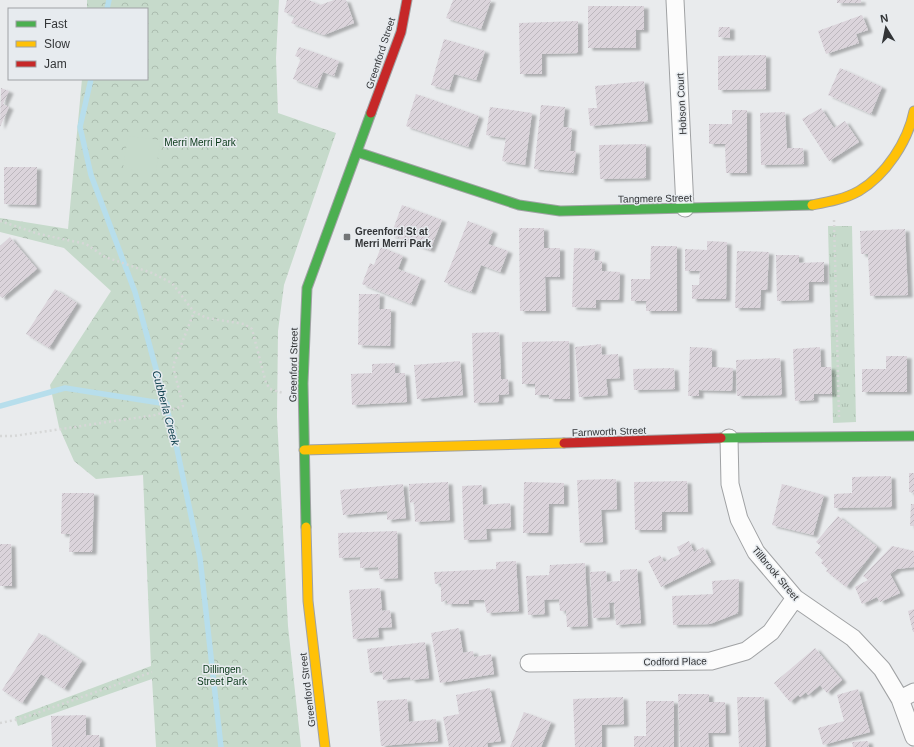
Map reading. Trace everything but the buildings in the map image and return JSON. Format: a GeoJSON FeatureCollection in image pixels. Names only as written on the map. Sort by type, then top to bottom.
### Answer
{"type":"FeatureCollection","features":[{"type":"Feature","properties":{"kind":"street","name":"Greenford Street"},"geometry":{"type":"LineString","coordinates":[[325,747],[308,601],[304,450],[304,334],[307,288],[401,32],[407,0]]}},
{"type":"Feature","properties":{"kind":"street","name":"Hobson Court"},"geometry":{"type":"LineString","coordinates":[[675,0],[685,208]]}},
{"type":"Feature","properties":{"kind":"street","name":"Tangmere Street"},"geometry":{"type":"LineString","coordinates":[[358,152],[519,205],[560,211],[805,206],[834,202],[872,182],[887,167],[913,122]]}},
{"type":"Feature","properties":{"kind":"street","name":"Farnworth Street"},"geometry":{"type":"LineString","coordinates":[[304,450],[729,438],[914,436]]}},
{"type":"Feature","properties":{"kind":"street","name":"Tillbrook Street"},"geometry":{"type":"LineString","coordinates":[[729,438],[730,484],[739,519],[756,552],[795,598],[853,638],[907,695],[914,737]]}},
{"type":"Feature","properties":{"kind":"street","name":"Codford Place"},"geometry":{"type":"LineString","coordinates":[[529,663],[711,661],[746,651],[770,632],[795,598]]}},
{"type":"Feature","properties":{"kind":"path"},"geometry":{"type":"LineString","coordinates":[[834,202],[839,436]]}},
{"type":"Feature","properties":{"kind":"path"},"geometry":{"type":"LineString","coordinates":[[0,221],[39,234],[86,244],[105,257],[152,273],[172,283],[194,312],[207,318],[244,324],[252,329],[266,382],[270,389],[283,393]]}},
{"type":"Feature","properties":{"kind":"path"},"geometry":{"type":"LineString","coordinates":[[0,436],[14,436],[155,415],[182,406],[173,366],[194,312]]}},
{"type":"Feature","properties":{"kind":"path"},"geometry":{"type":"LineString","coordinates":[[0,723],[20,719],[152,672]]}},
{"type":"Feature","properties":{"kind":"green space"},"geometry":{"type":"Polygon","coordinates":[[[87,0],[279,0],[276,58],[278,113],[336,133],[284,285],[278,331],[277,417],[288,626],[301,747],[156,747],[152,679],[18,726],[15,717],[151,666],[143,475],[96,479],[74,461],[59,427],[50,385],[111,291],[64,248],[0,232],[0,218],[68,229],[82,80],[148,80],[148,8],[87,8],[87,0]]]}},
{"type":"Feature","properties":{"kind":"green space"},"geometry":{"type":"Polygon","coordinates":[[[128,136],[160,140],[156,172],[123,168],[128,136]]]}},
{"type":"Feature","properties":{"kind":"green space"},"geometry":{"type":"Polygon","coordinates":[[[828,226],[852,226],[856,422],[833,423],[828,226]]]}},
{"type":"Feature","properties":{"kind":"waterway","name":"Cubberla Creek"},"geometry":{"type":"LineString","coordinates":[[107,8],[109,0]]}},
{"type":"Feature","properties":{"kind":"waterway","name":"Cubberla Creek"},"geometry":{"type":"LineString","coordinates":[[91,80],[80,127],[91,175],[135,292],[174,435],[200,558],[221,747]]}},
{"type":"Feature","properties":{"kind":"waterway"},"geometry":{"type":"LineString","coordinates":[[0,406],[65,388],[167,404]]}},
{"type":"Feature","properties":{"kind":"traffic: fast"},"geometry":{"type":"LineString","coordinates":[[306,527],[303,383],[307,288],[371,113]]}},
{"type":"Feature","properties":{"kind":"traffic: fast"},"geometry":{"type":"LineString","coordinates":[[357,152],[519,205],[560,211],[812,205]]}},
{"type":"Feature","properties":{"kind":"traffic: fast"},"geometry":{"type":"LineString","coordinates":[[721,438],[914,436]]}},
{"type":"Feature","properties":{"kind":"traffic: slow"},"geometry":{"type":"LineString","coordinates":[[812,205],[836,200],[854,194],[878,176],[887,167],[901,145],[907,134],[914,111]]}},
{"type":"Feature","properties":{"kind":"traffic: slow"},"geometry":{"type":"LineString","coordinates":[[304,450],[564,443]]}},
{"type":"Feature","properties":{"kind":"traffic: slow"},"geometry":{"type":"LineString","coordinates":[[306,527],[308,601],[325,747]]}},
{"type":"Feature","properties":{"kind":"traffic: jam"},"geometry":{"type":"LineString","coordinates":[[371,113],[401,32],[407,0]]}},
{"type":"Feature","properties":{"kind":"traffic: jam"},"geometry":{"type":"LineString","coordinates":[[564,443],[721,438]]}},
{"type":"Feature","properties":{"kind":"place","name":"Greenford St at Merri Merri Park"},"geometry":{"type":"Point","coordinates":[347,237]}},
{"type":"Feature","properties":{"kind":"park label","name":"Merri Merri Park"},"geometry":{"type":"Point","coordinates":[200,142]}},
{"type":"Feature","properties":{"kind":"park label","name":"Dillingen Street Park"},"geometry":{"type":"Point","coordinates":[222,674]}}]}
